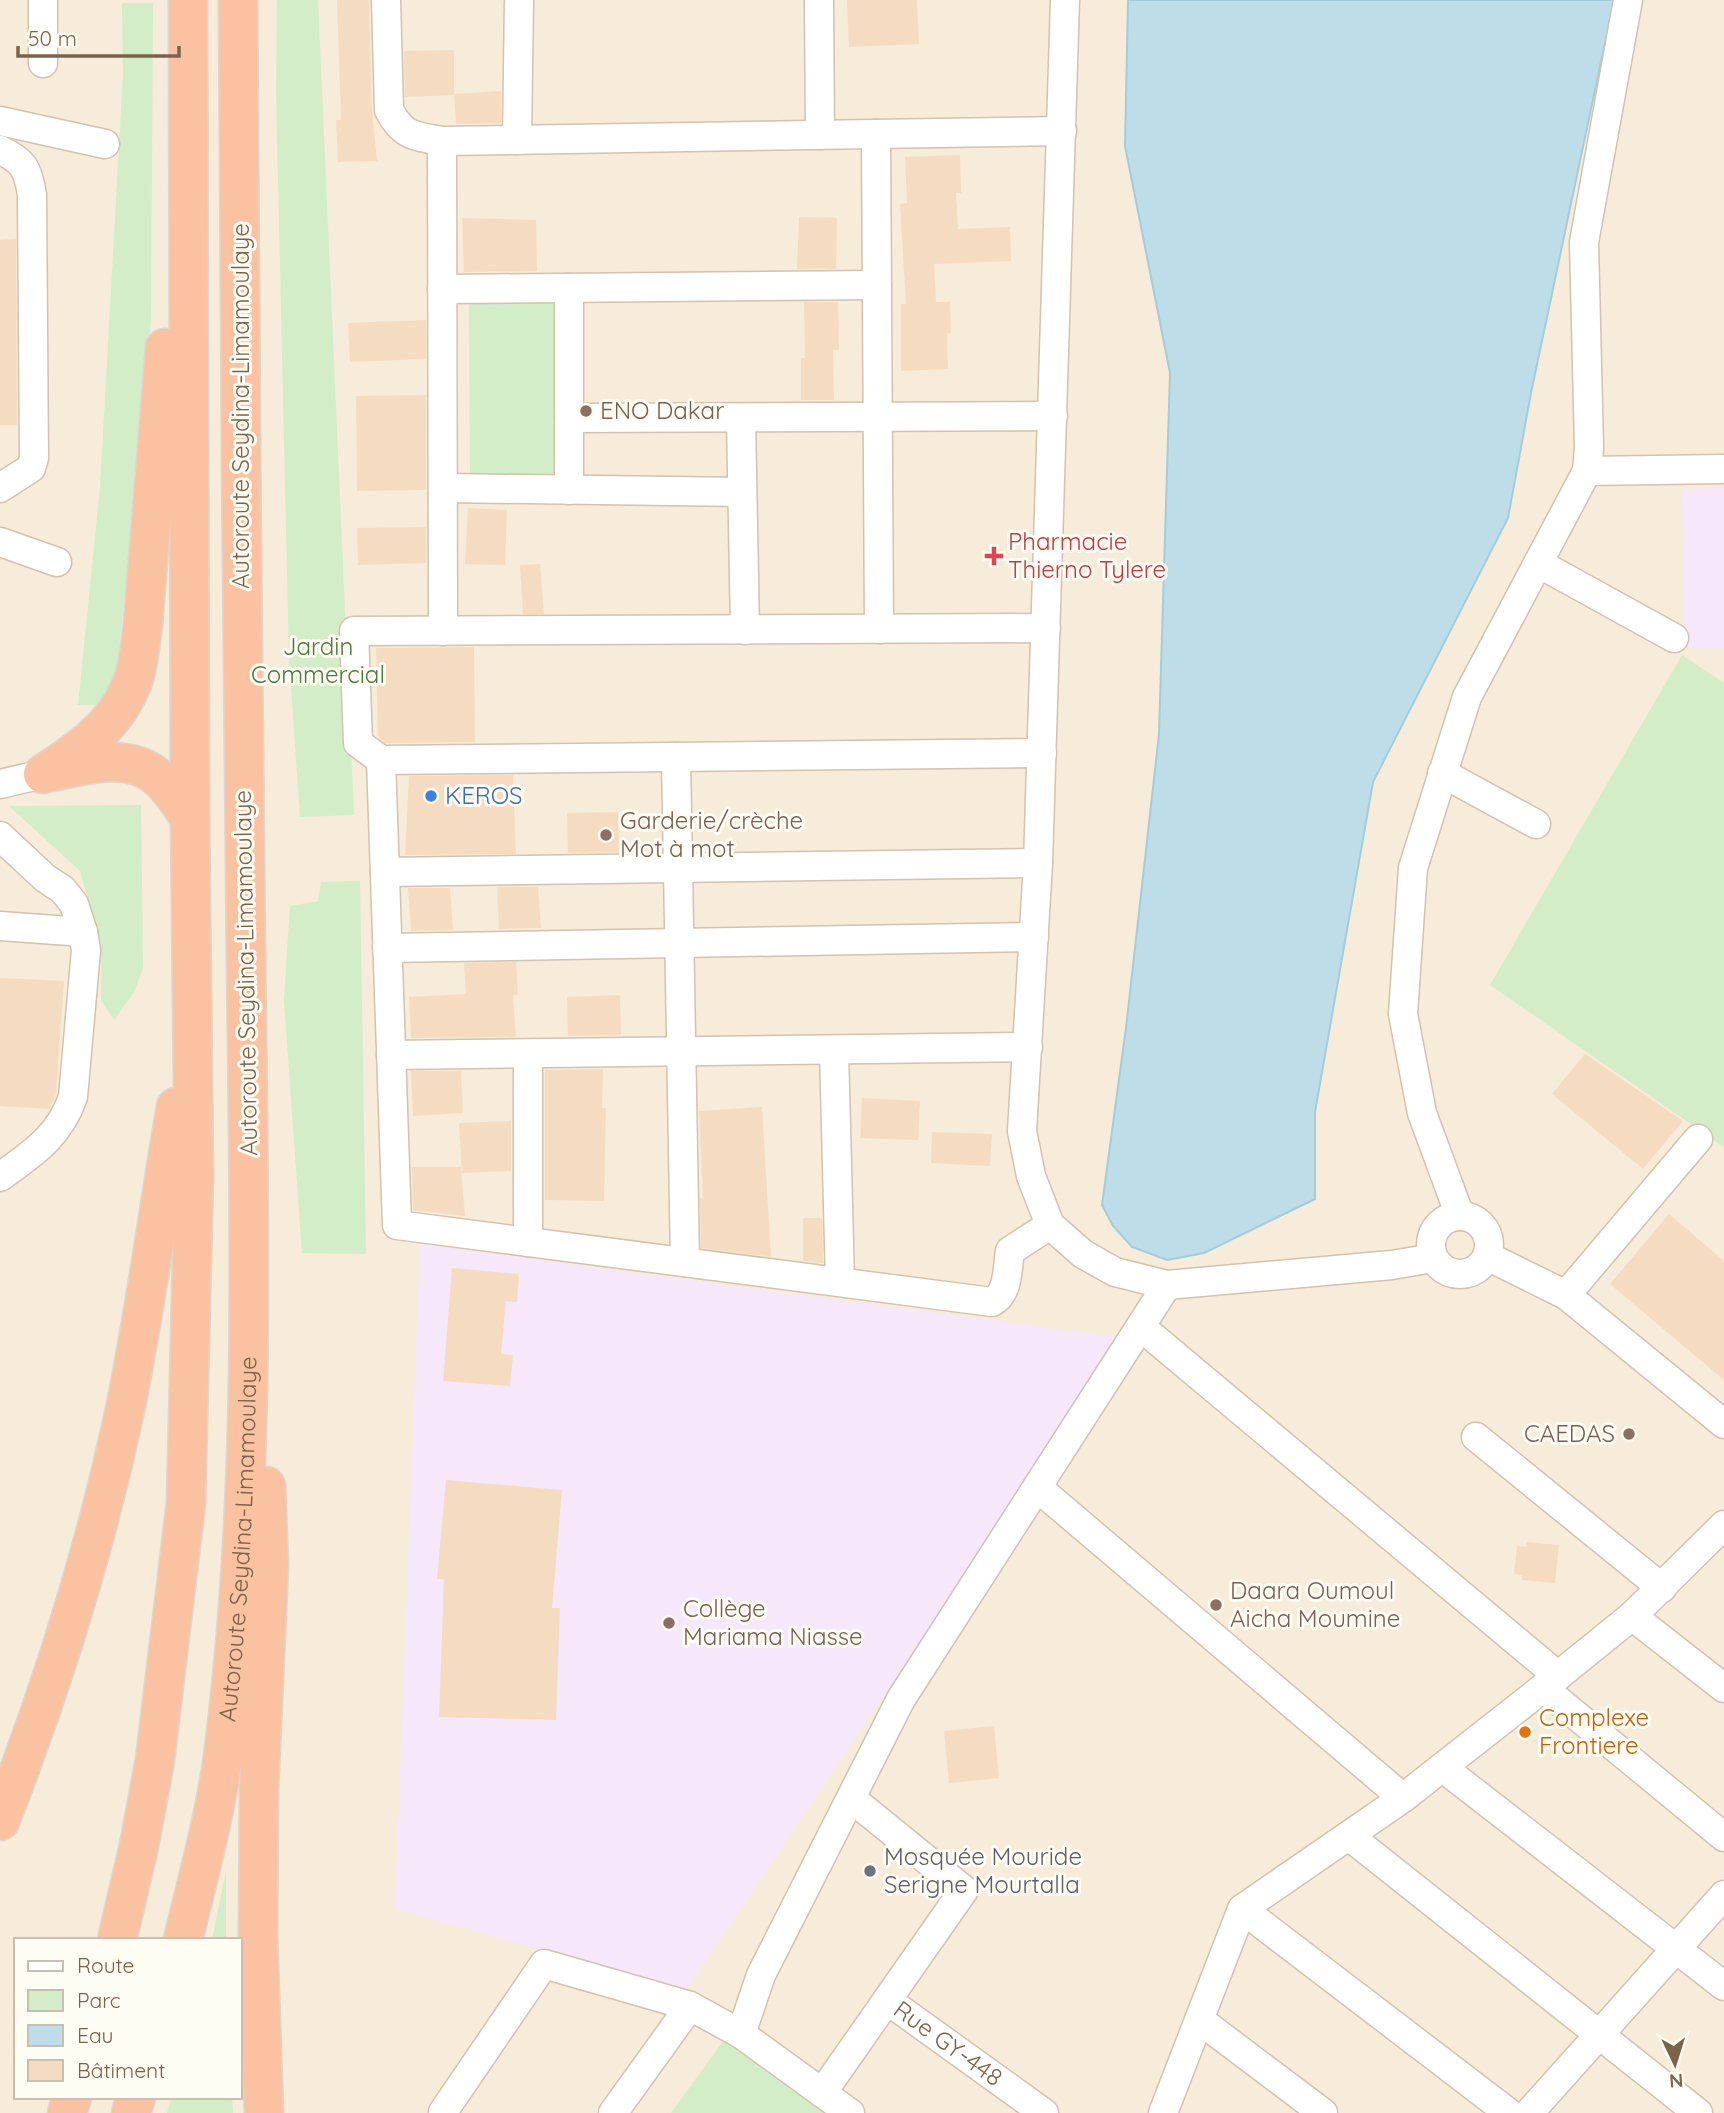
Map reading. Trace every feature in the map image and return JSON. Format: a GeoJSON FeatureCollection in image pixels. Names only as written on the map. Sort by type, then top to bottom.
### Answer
{"type":"FeatureCollection","features":[{"type":"Feature","properties":{"kind":"highway"},"geometry":{"type":"LineString","coordinates":[[117,1938],[155,1760],[186,1503],[194,1175],[190,818],[188,0]]}},
{"type":"Feature","properties":{"kind":"highway","name":"Autoroute Seydina-Limamoulaye"},"geometry":{"type":"LineString","coordinates":[[183,1938],[209,1833],[226,1728],[234,1655],[250,1315],[238,0]]}},
{"type":"Feature","properties":{"kind":"highway"},"geometry":{"type":"LineString","coordinates":[[43,774],[76,752],[120,708],[131,686],[137,662],[162,403],[171,233],[188,129]]}},
{"type":"Feature","properties":{"kind":"highway"},"geometry":{"type":"LineString","coordinates":[[43,774],[92,764],[118,762],[138,765],[165,785],[190,818]]}},
{"type":"Feature","properties":{"kind":"highway"},"geometry":{"type":"LineString","coordinates":[[0,1821],[55,1671],[91,1547],[125,1406],[148,1287],[178,1096],[192,965]]}},
{"type":"Feature","properties":{"kind":"highway"},"geometry":{"type":"LineString","coordinates":[[250,1315],[263,1425],[269,1564],[259,1803],[258,1936],[264,2113]]}},
{"type":"Feature","properties":{"kind":"street"},"geometry":{"type":"LineString","coordinates":[[43,0],[43,63]]}},
{"type":"Feature","properties":{"kind":"street"},"geometry":{"type":"LineString","coordinates":[[386,0],[389,110],[397,125],[409,135],[442,141],[1062,131]]}},
{"type":"Feature","properties":{"kind":"street"},"geometry":{"type":"LineString","coordinates":[[517,140],[519,0]]}},
{"type":"Feature","properties":{"kind":"street"},"geometry":{"type":"LineString","coordinates":[[819,0],[820,135]]}},
{"type":"Feature","properties":{"kind":"street"},"geometry":{"type":"LineString","coordinates":[[1065,0],[1038,863],[1022,1131],[1031,1177],[1050,1225],[1083,1254],[1115,1272],[1167,1285],[1392,1265],[1433,1258]]}},
{"type":"Feature","properties":{"kind":"street"},"geometry":{"type":"LineString","coordinates":[[1460,1216],[1422,1113],[1403,1014],[1412,867],[1467,696],[1587,471],[1589,448],[1584,242],[1628,0]]}},
{"type":"Feature","properties":{"kind":"street"},"geometry":{"type":"LineString","coordinates":[[0,121],[105,144]]}},
{"type":"Feature","properties":{"kind":"street"},"geometry":{"type":"LineString","coordinates":[[877,134],[880,629]]}},
{"type":"Feature","properties":{"kind":"street"},"geometry":{"type":"LineString","coordinates":[[442,141],[443,631]]}},
{"type":"Feature","properties":{"kind":"street"},"geometry":{"type":"LineString","coordinates":[[0,150],[18,159],[29,175],[32,195],[34,458],[31,468],[0,488]]}},
{"type":"Feature","properties":{"kind":"street"},"geometry":{"type":"LineString","coordinates":[[442,289],[877,285]]}},
{"type":"Feature","properties":{"kind":"street"},"geometry":{"type":"LineString","coordinates":[[569,288],[569,490]]}},
{"type":"Feature","properties":{"kind":"street"},"geometry":{"type":"LineString","coordinates":[[569,418],[1053,416]]}},
{"type":"Feature","properties":{"kind":"street"},"geometry":{"type":"LineString","coordinates":[[741,418],[745,630]]}},
{"type":"Feature","properties":{"kind":"street"},"geometry":{"type":"LineString","coordinates":[[1587,471],[1724,469]]}},
{"type":"Feature","properties":{"kind":"street"},"geometry":{"type":"LineString","coordinates":[[443,488],[742,492]]}},
{"type":"Feature","properties":{"kind":"street"},"geometry":{"type":"LineString","coordinates":[[0,542],[57,562]]}},
{"type":"Feature","properties":{"kind":"street"},"geometry":{"type":"LineString","coordinates":[[1538,563],[1674,638]]}},
{"type":"Feature","properties":{"kind":"street"},"geometry":{"type":"LineString","coordinates":[[1042,753],[381,760],[358,743],[354,631],[1046,628]]}},
{"type":"Feature","properties":{"kind":"street"},"geometry":{"type":"LineString","coordinates":[[676,757],[685,1262]]}},
{"type":"Feature","properties":{"kind":"street"},"geometry":{"type":"LineString","coordinates":[[381,760],[397,1225],[992,1302],[1001,1298],[1004,1290],[1010,1251],[1050,1225]]}},
{"type":"Feature","properties":{"kind":"street"},"geometry":{"type":"LineString","coordinates":[[1442,773],[1536,824]]}},
{"type":"Feature","properties":{"kind":"street"},"geometry":{"type":"LineString","coordinates":[[0,784],[43,774]]}},
{"type":"Feature","properties":{"kind":"street"},"geometry":{"type":"LineString","coordinates":[[0,836],[45,878],[63,890],[74,904],[86,950],[73,1097],[66,1118],[53,1135],[0,1177]]}},
{"type":"Feature","properties":{"kind":"street"},"geometry":{"type":"LineString","coordinates":[[385,872],[1038,863]]}},
{"type":"Feature","properties":{"kind":"street"},"geometry":{"type":"LineString","coordinates":[[0,865],[45,878]]}},
{"type":"Feature","properties":{"kind":"street"},"geometry":{"type":"LineString","coordinates":[[0,926],[83,932]]}},
{"type":"Feature","properties":{"kind":"street"},"geometry":{"type":"LineString","coordinates":[[387,948],[1034,937]]}},
{"type":"Feature","properties":{"kind":"street"},"geometry":{"type":"LineString","coordinates":[[391,1055],[1028,1047]]}},
{"type":"Feature","properties":{"kind":"street"},"geometry":{"type":"LineString","coordinates":[[834,1050],[840,1282]]}},
{"type":"Feature","properties":{"kind":"street"},"geometry":{"type":"LineString","coordinates":[[528,1054],[528,1242]]}},
{"type":"Feature","properties":{"kind":"street"},"geometry":{"type":"LineString","coordinates":[[1566,1295],[1698,1139]]}},
{"type":"Feature","properties":{"kind":"street"},"geometry":{"type":"LineString","coordinates":[[1460,1216],[1474,1220],[1484,1229],[1489,1242],[1487,1256],[1479,1267],[1467,1273],[1454,1274],[1442,1268],[1433,1258],[1430,1244],[1435,1230],[1446,1220],[1460,1216]]}},
{"type":"Feature","properties":{"kind":"street"},"geometry":{"type":"LineString","coordinates":[[1487,1256],[1566,1295],[1724,1424]]}},
{"type":"Feature","properties":{"kind":"street"},"geometry":{"type":"LineString","coordinates":[[741,2034],[761,1975],[901,1699],[1167,1285]]}},
{"type":"Feature","properties":{"kind":"street"},"geometry":{"type":"LineString","coordinates":[[1142,1327],[1724,1837]]}},
{"type":"Feature","properties":{"kind":"street"},"geometry":{"type":"LineString","coordinates":[[1476,1437],[1662,1588]]}},
{"type":"Feature","properties":{"kind":"street"},"geometry":{"type":"LineString","coordinates":[[1038,1488],[1403,1798]]}},
{"type":"Feature","properties":{"kind":"street"},"geometry":{"type":"LineString","coordinates":[[1163,2113],[1201,2021],[1242,1909],[1443,1768],[1632,1616],[1720,1537]]}},
{"type":"Feature","properties":{"kind":"street"},"geometry":{"type":"LineString","coordinates":[[1632,1616],[1724,1689]]}},
{"type":"Feature","properties":{"kind":"street"},"geometry":{"type":"LineString","coordinates":[[1443,1768],[1724,1986]]}},
{"type":"Feature","properties":{"kind":"street"},"geometry":{"type":"LineString","coordinates":[[822,2093],[964,1890],[852,1798]]}},
{"type":"Feature","properties":{"kind":"street"},"geometry":{"type":"LineString","coordinates":[[1349,1836],[1698,2113]]}},
{"type":"Feature","properties":{"kind":"street"},"geometry":{"type":"LineString","coordinates":[[1529,2113],[1724,1895]]}},
{"type":"Feature","properties":{"kind":"street"},"geometry":{"type":"LineString","coordinates":[[1242,1909],[1509,2113]]}},
{"type":"Feature","properties":{"kind":"street"},"geometry":{"type":"LineString","coordinates":[[443,2112],[544,1964],[690,2006],[741,2034],[850,2113]]}},
{"type":"Feature","properties":{"kind":"street","name":"Rue GY-448"},"geometry":{"type":"LineString","coordinates":[[887,2000],[1044,2113]]}},
{"type":"Feature","properties":{"kind":"street"},"geometry":{"type":"LineString","coordinates":[[613,2113],[690,2006]]}},
{"type":"Feature","properties":{"kind":"street"},"geometry":{"type":"LineString","coordinates":[[1201,2021],[1323,2113]]}},
{"type":"Feature","properties":{"kind":"shaded area"},"geometry":{"type":"Polygon","coordinates":[[[0,0],[1724,0],[1724,2113],[0,2113],[0,0]]]}},
{"type":"Feature","properties":{"kind":"shaded area"},"geometry":{"type":"Polygon","coordinates":[[[1724,488],[1724,647],[1685,648],[1682,489],[1724,488]]]}},
{"type":"Feature","properties":{"kind":"shaded area","name":"Collège Mariama Niasse"},"geometry":{"type":"Polygon","coordinates":[[[420,1244],[1124,1338],[686,1990],[395,1909],[420,1244]]]}},
{"type":"Feature","properties":{"kind":"green space","name":"Jardin Commercial"},"geometry":{"type":"Polygon","coordinates":[[[277,0],[318,0],[354,815],[300,817],[289,658],[276,91],[277,0]]]}},
{"type":"Feature","properties":{"kind":"green space"},"geometry":{"type":"Polygon","coordinates":[[[122,3],[153,3],[151,318],[113,705],[78,705],[100,488],[123,75],[122,3]]]}},
{"type":"Feature","properties":{"kind":"green space"},"geometry":{"type":"Polygon","coordinates":[[[469,300],[561,300],[562,476],[470,476],[469,300]]]}},
{"type":"Feature","properties":{"kind":"green space"},"geometry":{"type":"Polygon","coordinates":[[[1682,655],[1724,683],[1724,1147],[1490,985],[1682,655]]]}},
{"type":"Feature","properties":{"kind":"green space"},"geometry":{"type":"Polygon","coordinates":[[[141,805],[143,968],[134,992],[114,1020],[101,1000],[101,944],[80,871],[9,806],[141,805]]]}},
{"type":"Feature","properties":{"kind":"green space"},"geometry":{"type":"Polygon","coordinates":[[[360,881],[366,1254],[302,1253],[284,1000],[290,906],[318,901],[321,882],[360,881]]]}},
{"type":"Feature","properties":{"kind":"green space"},"geometry":{"type":"Polygon","coordinates":[[[226,1871],[226,1938],[212,1938],[226,1871]]]}},
{"type":"Feature","properties":{"kind":"green space"},"geometry":{"type":"Polygon","coordinates":[[[724,2040],[825,2113],[671,2113],[724,2040]]]}},
{"type":"Feature","properties":{"kind":"green space"},"geometry":{"type":"Polygon","coordinates":[[[171,2099],[232,2099],[233,2113],[167,2113],[171,2099]]]}},
{"type":"Feature","properties":{"kind":"water"},"geometry":{"type":"Polygon","coordinates":[[[1128,0],[1614,0],[1531,393],[1508,518],[1373,782],[1315,1112],[1315,1199],[1204,1253],[1167,1260],[1132,1247],[1113,1226],[1102,1205],[1126,1028],[1159,734],[1170,373],[1125,146],[1128,0]]]}},
{"type":"Feature","properties":{"kind":"building"},"geometry":{"type":"Polygon","coordinates":[[[337,0],[369,0],[372,110],[377,161],[338,162],[336,120],[341,120],[337,0]]]}},
{"type":"Feature","properties":{"kind":"building"},"geometry":{"type":"Polygon","coordinates":[[[847,0],[917,0],[919,44],[849,47],[847,0]]]}},
{"type":"Feature","properties":{"kind":"building"},"geometry":{"type":"Polygon","coordinates":[[[454,50],[454,94],[501,91],[501,123],[456,124],[454,95],[405,97],[404,51],[454,50]]]}},
{"type":"Feature","properties":{"kind":"building"},"geometry":{"type":"Polygon","coordinates":[[[960,155],[961,193],[956,193],[958,229],[1010,227],[1011,261],[934,264],[936,302],[950,302],[948,369],[901,371],[901,304],[906,304],[900,204],[907,203],[905,157],[960,155]]]}},
{"type":"Feature","properties":{"kind":"building"},"geometry":{"type":"Polygon","coordinates":[[[799,217],[837,218],[836,269],[797,269],[799,217]]]}},
{"type":"Feature","properties":{"kind":"building"},"geometry":{"type":"Polygon","coordinates":[[[462,218],[536,220],[537,271],[464,272],[462,218]]]}},
{"type":"Feature","properties":{"kind":"building"},"geometry":{"type":"Polygon","coordinates":[[[16,239],[17,425],[0,425],[0,240],[16,239]]]}},
{"type":"Feature","properties":{"kind":"building"},"geometry":{"type":"Polygon","coordinates":[[[804,302],[838,302],[839,350],[833,350],[834,400],[801,400],[801,358],[805,358],[804,302]]]}},
{"type":"Feature","properties":{"kind":"building"},"geometry":{"type":"Polygon","coordinates":[[[426,320],[426,359],[350,362],[348,323],[426,320]]]}},
{"type":"Feature","properties":{"kind":"building"},"geometry":{"type":"Polygon","coordinates":[[[426,395],[426,490],[357,491],[356,396],[426,395]]]}},
{"type":"Feature","properties":{"kind":"building"},"geometry":{"type":"Polygon","coordinates":[[[468,508],[507,510],[505,565],[465,564],[468,508]]]}},
{"type":"Feature","properties":{"kind":"building"},"geometry":{"type":"Polygon","coordinates":[[[426,527],[426,563],[358,565],[357,528],[426,527]]]}},
{"type":"Feature","properties":{"kind":"building"},"geometry":{"type":"Polygon","coordinates":[[[540,564],[544,614],[523,614],[520,565],[540,564]]]}},
{"type":"Feature","properties":{"kind":"building"},"geometry":{"type":"Polygon","coordinates":[[[474,647],[475,742],[385,743],[378,737],[376,648],[474,647]]]}},
{"type":"Feature","properties":{"kind":"building"},"geometry":{"type":"Polygon","coordinates":[[[513,775],[516,854],[405,855],[409,776],[513,775]]]}},
{"type":"Feature","properties":{"kind":"building"},"geometry":{"type":"Polygon","coordinates":[[[618,812],[619,852],[568,853],[567,813],[618,812]]]}},
{"type":"Feature","properties":{"kind":"building"},"geometry":{"type":"Polygon","coordinates":[[[497,887],[538,887],[541,928],[499,929],[497,887]]]}},
{"type":"Feature","properties":{"kind":"building"},"geometry":{"type":"Polygon","coordinates":[[[408,888],[450,888],[453,930],[411,931],[408,888]]]}},
{"type":"Feature","properties":{"kind":"building"},"geometry":{"type":"Polygon","coordinates":[[[516,962],[518,994],[513,995],[516,1037],[411,1038],[409,997],[466,994],[464,963],[516,962]]]}},
{"type":"Feature","properties":{"kind":"building"},"geometry":{"type":"Polygon","coordinates":[[[0,978],[64,981],[56,1094],[49,1109],[0,1106],[0,978]]]}},
{"type":"Feature","properties":{"kind":"building"},"geometry":{"type":"Polygon","coordinates":[[[620,995],[621,1035],[568,1036],[567,997],[620,995]]]}},
{"type":"Feature","properties":{"kind":"building"},"geometry":{"type":"Polygon","coordinates":[[[1585,1054],[1683,1121],[1643,1169],[1552,1094],[1585,1054]]]}},
{"type":"Feature","properties":{"kind":"building"},"geometry":{"type":"Polygon","coordinates":[[[603,1069],[602,1108],[606,1108],[604,1201],[545,1200],[545,1070],[603,1069]]]}},
{"type":"Feature","properties":{"kind":"building"},"geometry":{"type":"Polygon","coordinates":[[[411,1071],[461,1071],[463,1113],[413,1116],[411,1071]]]}},
{"type":"Feature","properties":{"kind":"building"},"geometry":{"type":"Polygon","coordinates":[[[862,1098],[920,1101],[918,1140],[860,1138],[862,1098]]]}},
{"type":"Feature","properties":{"kind":"building"},"geometry":{"type":"Polygon","coordinates":[[[762,1107],[771,1257],[701,1248],[700,1198],[703,1198],[699,1111],[762,1107]]]}},
{"type":"Feature","properties":{"kind":"building"},"geometry":{"type":"Polygon","coordinates":[[[511,1121],[511,1171],[462,1173],[459,1123],[511,1121]]]}},
{"type":"Feature","properties":{"kind":"building"},"geometry":{"type":"Polygon","coordinates":[[[932,1132],[992,1134],[990,1166],[931,1163],[932,1132]]]}},
{"type":"Feature","properties":{"kind":"building"},"geometry":{"type":"Polygon","coordinates":[[[412,1167],[461,1167],[465,1216],[413,1210],[412,1167]]]}},
{"type":"Feature","properties":{"kind":"building"},"geometry":{"type":"Polygon","coordinates":[[[1669,1214],[1724,1261],[1724,1380],[1610,1284],[1669,1214]]]}},
{"type":"Feature","properties":{"kind":"building"},"geometry":{"type":"Polygon","coordinates":[[[803,1218],[822,1218],[823,1263],[803,1261],[803,1218]]]}},
{"type":"Feature","properties":{"kind":"building"},"geometry":{"type":"Polygon","coordinates":[[[452,1268],[519,1274],[517,1302],[506,1301],[501,1354],[513,1355],[510,1386],[443,1381],[452,1268]]]}},
{"type":"Feature","properties":{"kind":"building"},"geometry":{"type":"Polygon","coordinates":[[[446,1480],[562,1490],[552,1608],[560,1608],[556,1720],[439,1717],[444,1579],[437,1579],[446,1480]]]}},
{"type":"Feature","properties":{"kind":"building"},"geometry":{"type":"Polygon","coordinates":[[[1527,1542],[1559,1545],[1555,1583],[1522,1580],[1522,1575],[1514,1574],[1517,1546],[1526,1547],[1527,1542]]]}},
{"type":"Feature","properties":{"kind":"building"},"geometry":{"type":"Polygon","coordinates":[[[994,1726],[999,1778],[949,1783],[944,1731],[994,1726]]]}},
{"type":"Feature","properties":{"kind":"place","name":"ENO Dakar"},"geometry":{"type":"Point","coordinates":[586,411]}},
{"type":"Feature","properties":{"kind":"place","name":"Pharmacie Thierno Tylere"},"geometry":{"type":"Point","coordinates":[994,556]}},
{"type":"Feature","properties":{"kind":"place","name":"KEROS"},"geometry":{"type":"Point","coordinates":[431,796]}},
{"type":"Feature","properties":{"kind":"place","name":"Garderie/crèche Mot à mot"},"geometry":{"type":"Point","coordinates":[606,835]}},
{"type":"Feature","properties":{"kind":"place","name":"CAEDAS"},"geometry":{"type":"Point","coordinates":[1629,1434]}},
{"type":"Feature","properties":{"kind":"place","name":"Daara Oumoul Aicha Moumine"},"geometry":{"type":"Point","coordinates":[1216,1605]}},
{"type":"Feature","properties":{"kind":"place","name":"Collège Mariama Niasse"},"geometry":{"type":"Point","coordinates":[669,1623]}},
{"type":"Feature","properties":{"kind":"place","name":"Complexe Frontiere"},"geometry":{"type":"Point","coordinates":[1525,1732]}},
{"type":"Feature","properties":{"kind":"place","name":"Mosquée Mouride Serigne Mourtalla"},"geometry":{"type":"Point","coordinates":[870,1871]}}]}
